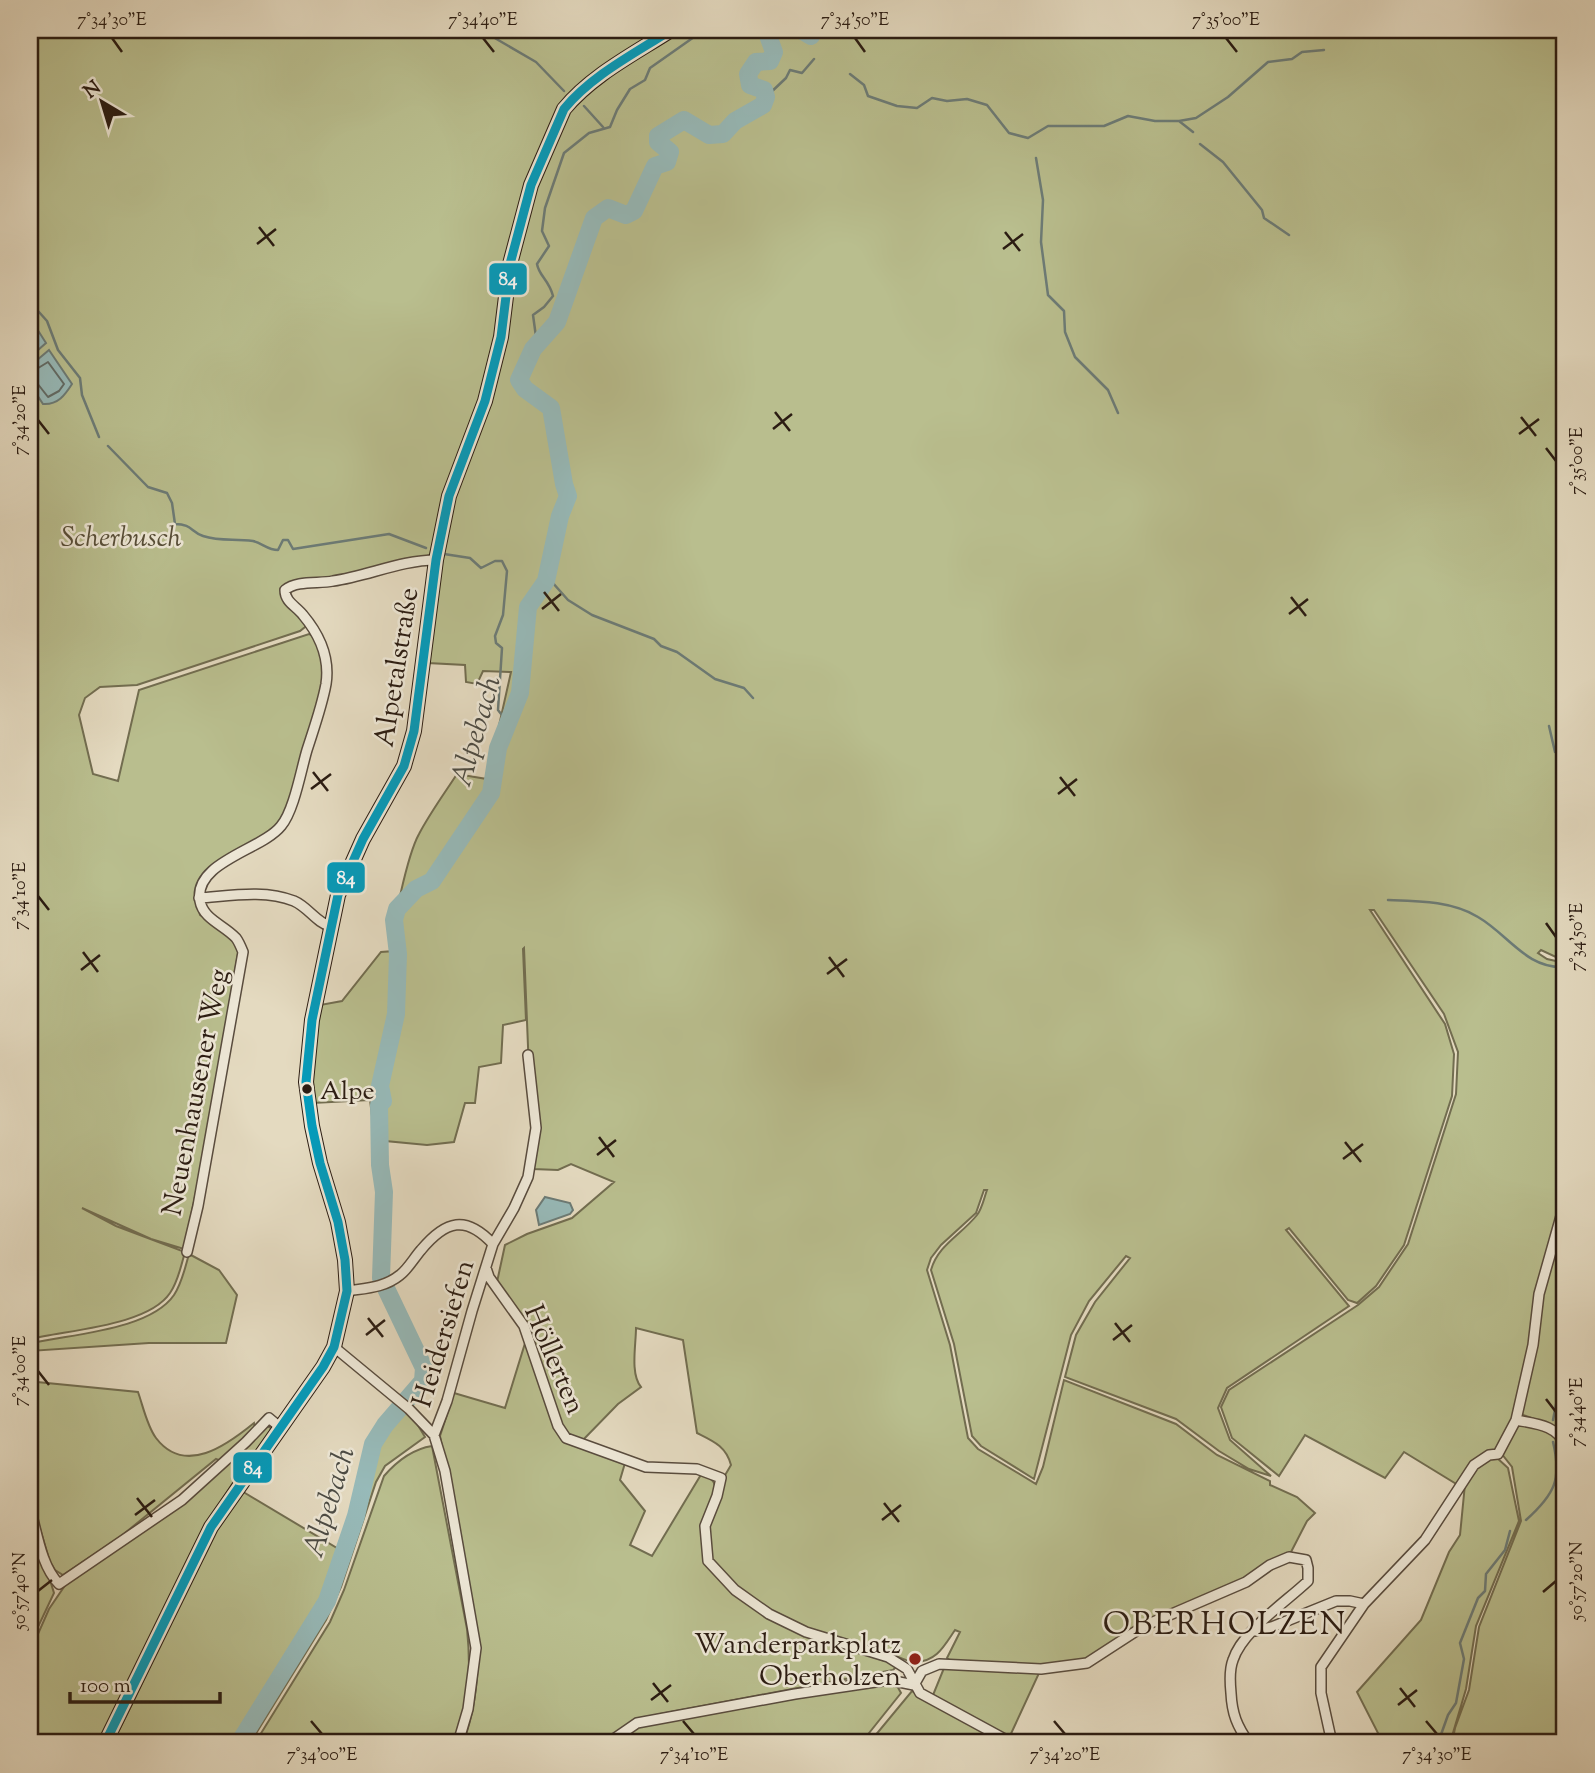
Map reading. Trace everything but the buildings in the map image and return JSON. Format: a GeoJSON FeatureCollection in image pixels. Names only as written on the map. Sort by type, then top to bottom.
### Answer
{"type":"FeatureCollection","features":[{"type":"Feature","properties":{"kind":"main road","name":"Alpetalstraße"},"geometry":{"type":"LineString","coordinates":[[106,1743],[211,1527],[323,1367],[334,1347],[347,1291],[345,1260],[338,1222],[312,1126],[306,1082],[312,1020],[338,895],[404,765],[414,731],[436,560],[454,478],[485,401],[501,337],[510,264],[531,185],[564,109],[584,86],[671,30]]}},
{"type":"Feature","properties":{"kind":"street"},"geometry":{"type":"LineString","coordinates":[[331,926],[324,925],[294,901],[256,894],[199,898],[205,877],[223,862],[273,835],[284,823],[320,709],[326,681],[325,656],[320,640],[303,614],[287,600],[285,590],[296,585],[334,581],[398,565],[436,560]]}},
{"type":"Feature","properties":{"kind":"street","name":"Neuenhausener Weg"},"geometry":{"type":"LineString","coordinates":[[187,1252],[198,1206],[243,952],[237,939],[203,912],[199,898]]}},
{"type":"Feature","properties":{"kind":"street","name":"Heidersiefen"},"geometry":{"type":"LineString","coordinates":[[434,1435],[447,1401],[494,1244],[528,1177],[536,1128],[528,1055]]}},
{"type":"Feature","properties":{"kind":"street"},"geometry":{"type":"LineString","coordinates":[[1332,1743],[1321,1693],[1321,1668],[1364,1604],[1424,1540],[1474,1465],[1489,1455],[1498,1454],[1516,1420],[1533,1345],[1539,1294],[1565,1202]]}},
{"type":"Feature","properties":{"kind":"street","name":"Heidersiefen"},"geometry":{"type":"LineString","coordinates":[[347,1291],[380,1287],[401,1275],[443,1229],[459,1224],[468,1225],[480,1230],[494,1244]]}},
{"type":"Feature","properties":{"kind":"street","name":"Höllerten"},"geometry":{"type":"LineString","coordinates":[[486,1268],[489,1277],[524,1326],[558,1426],[566,1438],[646,1467],[697,1469],[721,1478],[718,1496],[705,1526],[708,1561],[735,1590],[769,1614],[806,1632],[888,1657],[907,1670],[914,1685]]}},
{"type":"Feature","properties":{"kind":"street"},"geometry":{"type":"LineString","coordinates":[[334,1347],[409,1409],[434,1435],[445,1471],[476,1648],[468,1709],[458,1743]]}},
{"type":"Feature","properties":{"kind":"street"},"geometry":{"type":"LineString","coordinates":[[30,1508],[46,1564],[59,1584],[182,1500],[269,1418],[281,1428]]}},
{"type":"Feature","properties":{"kind":"street"},"geometry":{"type":"LineString","coordinates":[[1516,1420],[1552,1428],[1562,1437],[1565,1445]]}},
{"type":"Feature","properties":{"kind":"street"},"geometry":{"type":"LineString","coordinates":[[914,1685],[922,1671],[939,1664],[1041,1669],[1087,1663],[1144,1626],[1246,1582],[1270,1565],[1289,1557],[1306,1560],[1308,1581],[1253,1631],[1233,1659],[1232,1710],[1237,1727],[1249,1743]]}},
{"type":"Feature","properties":{"kind":"street"},"geometry":{"type":"LineString","coordinates":[[1253,1631],[1272,1627],[1336,1601],[1364,1604]]}},
{"type":"Feature","properties":{"kind":"street"},"geometry":{"type":"LineString","coordinates":[[608,1743],[637,1723],[889,1680],[914,1685],[920,1693],[1012,1743]]}},
{"type":"Feature","properties":{"kind":"green space","name":"Scherbusch"},"geometry":{"type":"Polygon","coordinates":[[[30,30],[663,30],[581,83],[559,108],[527,182],[483,400],[431,555],[335,578],[295,583],[286,603],[305,622],[305,627],[300,631],[137,685],[100,687],[85,698],[79,715],[93,774],[118,781],[139,690],[309,634],[314,636],[322,656],[321,691],[316,713],[283,821],[272,833],[221,859],[196,898],[200,915],[224,932],[239,948],[184,1249],[151,1239],[82,1208],[116,1226],[185,1252],[175,1284],[159,1304],[126,1320],[31,1339],[30,30]]]}},
{"type":"Feature","properties":{"kind":"green space"},"geometry":{"type":"Polygon","coordinates":[[[677,30],[1565,30],[1565,958],[1558,958],[1541,950],[1538,953],[1547,959],[1565,963],[1565,1197],[1549,1252],[1515,1419],[1497,1452],[1489,1453],[1458,1485],[1404,1452],[1385,1478],[1305,1435],[1279,1476],[1232,1438],[1221,1407],[1229,1390],[1358,1305],[1379,1287],[1408,1244],[1456,1094],[1458,1052],[1444,1014],[1374,910],[1370,910],[1445,1024],[1454,1054],[1452,1096],[1404,1245],[1376,1286],[1357,1303],[1348,1300],[1289,1228],[1286,1230],[1349,1306],[1227,1388],[1218,1408],[1230,1440],[1271,1476],[1249,1469],[1219,1451],[1176,1419],[1065,1377],[1076,1335],[1095,1302],[1130,1258],[1126,1256],[1089,1301],[1071,1335],[1034,1479],[981,1446],[972,1436],[954,1344],[931,1270],[944,1247],[979,1213],[987,1190],[984,1190],[976,1213],[941,1245],[931,1258],[927,1270],[950,1345],[968,1438],[978,1449],[1036,1484],[1043,1467],[1064,1380],[1176,1424],[1217,1455],[1270,1481],[1270,1485],[1297,1497],[1315,1513],[1307,1521],[1290,1554],[1092,1657],[1039,1665],[951,1661],[947,1658],[960,1632],[955,1630],[935,1656],[912,1662],[799,1625],[759,1605],[741,1592],[713,1565],[707,1551],[710,1512],[731,1465],[722,1449],[697,1433],[683,1340],[636,1328],[635,1367],[641,1387],[618,1404],[581,1442],[567,1436],[560,1427],[526,1324],[497,1282],[505,1245],[572,1218],[614,1182],[571,1164],[558,1170],[533,1169],[524,948],[526,1020],[503,1025],[501,1063],[479,1067],[475,1103],[465,1103],[454,1142],[427,1145],[375,1140],[370,1100],[313,1103],[313,1058],[320,1005],[342,1001],[381,952],[394,951],[394,927],[401,892],[419,834],[457,774],[487,779],[511,672],[483,671],[477,684],[466,682],[465,665],[428,663],[448,516],[477,433],[534,186],[566,110],[585,90],[677,30]]]}},
{"type":"Feature","properties":{"kind":"green space"},"geometry":{"type":"Polygon","coordinates":[[[1565,1207],[1565,1441],[1543,1422],[1521,1412],[1541,1295],[1565,1207]]]}},
{"type":"Feature","properties":{"kind":"green space"},"geometry":{"type":"Polygon","coordinates":[[[189,1254],[219,1270],[237,1295],[226,1343],[149,1343],[30,1351],[33,1343],[109,1329],[147,1316],[163,1307],[177,1290],[189,1254]]]}},
{"type":"Feature","properties":{"kind":"green space"},"geometry":{"type":"Polygon","coordinates":[[[526,1340],[558,1432],[625,1463],[620,1480],[645,1511],[630,1545],[652,1556],[702,1473],[712,1480],[715,1488],[701,1532],[706,1561],[716,1575],[753,1606],[795,1631],[894,1664],[895,1668],[636,1720],[601,1743],[463,1743],[475,1698],[478,1651],[440,1436],[454,1393],[505,1408],[526,1340]]]}},
{"type":"Feature","properties":{"kind":"green space"},"geometry":{"type":"Polygon","coordinates":[[[30,1378],[37,1382],[138,1392],[156,1438],[167,1449],[180,1455],[206,1453],[231,1440],[254,1423],[255,1429],[221,1461],[216,1459],[120,1537],[63,1575],[55,1570],[50,1562],[30,1495],[30,1378]]]}},
{"type":"Feature","properties":{"kind":"green space"},"geometry":{"type":"Polygon","coordinates":[[[396,1404],[413,1417],[425,1437],[385,1466],[376,1482],[341,1587],[326,1620],[250,1743],[112,1743],[204,1551],[240,1490],[342,1551],[374,1450],[396,1404]]]}},
{"type":"Feature","properties":{"kind":"green space"},"geometry":{"type":"Polygon","coordinates":[[[1518,1422],[1547,1430],[1557,1438],[1565,1452],[1565,1743],[1452,1743],[1469,1690],[1479,1627],[1521,1521],[1512,1467],[1501,1453],[1518,1422]]]}},
{"type":"Feature","properties":{"kind":"green space"},"geometry":{"type":"Polygon","coordinates":[[[267,1426],[271,1428],[270,1432],[212,1516],[102,1743],[30,1743],[30,1652],[49,1609],[66,1584],[172,1511],[267,1426]]]}},
{"type":"Feature","properties":{"kind":"green space"},"geometry":{"type":"Polygon","coordinates":[[[432,1446],[467,1629],[469,1673],[466,1702],[454,1743],[255,1743],[330,1622],[384,1476],[406,1456],[432,1446]]]}},
{"type":"Feature","properties":{"kind":"green space"},"geometry":{"type":"Polygon","coordinates":[[[1496,1457],[1508,1468],[1519,1521],[1476,1626],[1466,1689],[1450,1743],[1380,1743],[1378,1733],[1357,1692],[1421,1620],[1449,1552],[1460,1535],[1465,1484],[1477,1467],[1496,1457]]]}},
{"type":"Feature","properties":{"kind":"green space"},"geometry":{"type":"Polygon","coordinates":[[[30,1516],[54,1593],[30,1644],[30,1516]]]}},
{"type":"Feature","properties":{"kind":"green space"},"geometry":{"type":"Polygon","coordinates":[[[944,1668],[1040,1671],[1009,1738],[933,1695],[944,1668]]]}},
{"type":"Feature","properties":{"kind":"green space"},"geometry":{"type":"Polygon","coordinates":[[[887,1683],[896,1684],[901,1693],[861,1743],[614,1743],[640,1725],[887,1683]]]}},
{"type":"Feature","properties":{"kind":"green space"},"geometry":{"type":"Polygon","coordinates":[[[912,1691],[1008,1743],[869,1743],[912,1691]]]}},
{"type":"Feature","properties":{"kind":"water"},"geometry":{"type":"Polygon","coordinates":[[[30,321],[46,343],[30,357],[30,321]]]}},
{"type":"Feature","properties":{"kind":"water"},"geometry":{"type":"Polygon","coordinates":[[[49,350],[72,384],[57,401],[43,404],[30,384],[30,366],[49,350]]]}},
{"type":"Feature","properties":{"kind":"water"},"geometry":{"type":"Polygon","coordinates":[[[545,1197],[570,1203],[573,1210],[570,1214],[539,1225],[536,1210],[545,1197]]]}},
{"type":"Feature","properties":{"kind":"waterway"},"geometry":{"type":"LineString","coordinates":[[481,30],[536,62],[564,91]]}},
{"type":"Feature","properties":{"kind":"waterway"},"geometry":{"type":"LineString","coordinates":[[537,344],[533,315],[553,296],[537,264],[549,246],[542,231],[545,208],[564,153],[589,133],[610,127],[630,89],[645,80],[650,68],[704,30]]}},
{"type":"Feature","properties":{"kind":"waterway","name":"Alpebach"},"geometry":{"type":"LineString","coordinates":[[239,1743],[327,1601],[356,1516],[373,1444],[385,1425],[423,1381],[424,1368],[381,1278],[384,1192],[380,1165],[379,1105],[383,1101],[380,1086],[396,1014],[398,954],[394,920],[397,909],[416,889],[432,881],[491,793],[498,748],[520,693],[528,607],[546,581],[560,516],[568,496],[551,408],[525,389],[519,380],[533,349],[557,322],[594,218],[608,208],[626,215],[634,211],[655,166],[667,162],[670,152],[658,142],[658,136],[684,120],[709,135],[723,134],[735,121],[763,105],[766,97],[764,90],[750,85],[748,74],[756,62],[770,61],[774,52],[766,30]]}},
{"type":"Feature","properties":{"kind":"waterway","name":"Alpebach"},"geometry":{"type":"LineString","coordinates":[[801,30],[811,36],[814,30]]}},
{"type":"Feature","properties":{"kind":"waterway"},"geometry":{"type":"LineString","coordinates":[[850,74],[864,85],[868,96],[897,106],[917,108],[932,98],[947,101],[967,99],[987,105],[1009,133],[1028,138],[1048,126],[1104,126],[1128,116],[1155,121],[1196,118],[1228,97],[1268,62],[1292,59],[1302,52],[1324,50]]}},
{"type":"Feature","properties":{"kind":"waterway"},"geometry":{"type":"LineString","coordinates":[[766,97],[786,78],[790,70],[802,73],[814,59]]}},
{"type":"Feature","properties":{"kind":"waterway"},"geometry":{"type":"LineString","coordinates":[[584,106],[603,127]]}},
{"type":"Feature","properties":{"kind":"waterway"},"geometry":{"type":"LineString","coordinates":[[1179,121],[1193,132]]}},
{"type":"Feature","properties":{"kind":"waterway"},"geometry":{"type":"LineString","coordinates":[[1200,144],[1223,162],[1262,210],[1264,218],[1289,235]]}},
{"type":"Feature","properties":{"kind":"waterway"},"geometry":{"type":"LineString","coordinates":[[1036,158],[1043,200],[1041,242],[1048,295],[1064,311],[1065,332],[1075,357],[1108,390],[1118,413]]}},
{"type":"Feature","properties":{"kind":"waterway"},"geometry":{"type":"LineString","coordinates":[[30,302],[47,321],[58,350],[80,378],[82,395],[99,437]]}},
{"type":"Feature","properties":{"kind":"waterway"},"geometry":{"type":"LineString","coordinates":[[108,446],[148,487],[167,493],[172,503],[175,524],[185,525],[203,536],[253,541],[278,550],[283,540],[288,540],[293,549],[389,534],[426,548]]}},
{"type":"Feature","properties":{"kind":"waterway"},"geometry":{"type":"LineString","coordinates":[[444,554],[470,558],[481,568],[495,561],[502,561],[507,571],[503,615],[495,636],[496,643],[502,648],[498,710],[508,723]]}},
{"type":"Feature","properties":{"kind":"waterway"},"geometry":{"type":"LineString","coordinates":[[546,581],[552,582],[568,600],[592,615],[654,639],[715,679],[744,688],[753,698]]}},
{"type":"Feature","properties":{"kind":"waterway"},"geometry":{"type":"LineString","coordinates":[[1549,726],[1555,752],[1565,758]]}},
{"type":"Feature","properties":{"kind":"waterway"},"geometry":{"type":"LineString","coordinates":[[1388,900],[1434,903],[1468,912],[1489,924],[1518,950],[1539,963],[1565,967]]}},
{"type":"Feature","properties":{"kind":"waterway"},"geometry":{"type":"LineString","coordinates":[[1553,1420],[1559,1389],[1565,1379]]}},
{"type":"Feature","properties":{"kind":"waterway"},"geometry":{"type":"LineString","coordinates":[[1526,1520],[1544,1502],[1554,1485],[1557,1466],[1553,1442]]}},
{"type":"Feature","properties":{"kind":"waterway"},"geometry":{"type":"LineString","coordinates":[[1438,1743],[1448,1715],[1456,1703],[1464,1659],[1460,1643],[1478,1598],[1485,1591],[1486,1574],[1505,1550],[1510,1531]]}},
{"type":"Feature","properties":{"kind":"transit line","name":"84"},"geometry":{"type":"LineString","coordinates":[[105,1743],[211,1527],[323,1367],[334,1347],[347,1291],[345,1260],[338,1222],[320,1163],[306,1082],[312,1020],[338,895],[363,839],[404,766],[414,731],[436,560],[449,496],[485,401],[501,337],[510,264],[531,185],[564,109],[600,75],[671,30]]}},
{"type":"Feature","properties":{"kind":"place","name":"Alpe"},"geometry":{"type":"Point","coordinates":[307,1089]}},
{"type":"Feature","properties":{"kind":"place","name":"Wanderparkplatz Oberholzen"},"geometry":{"type":"Point","coordinates":[915,1659]}},
{"type":"Feature","properties":{"kind":"district","name":"OBERHOLZEN"},"geometry":{"type":"Point","coordinates":[1225,1623]}}]}
